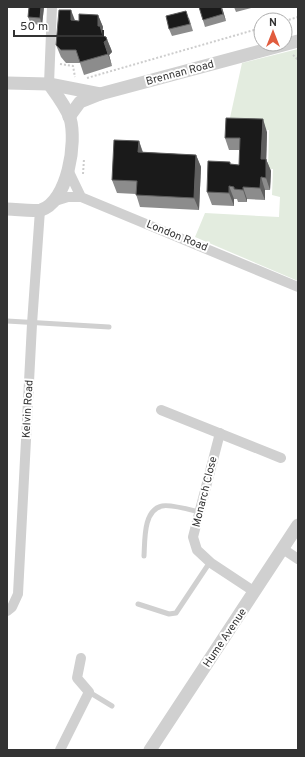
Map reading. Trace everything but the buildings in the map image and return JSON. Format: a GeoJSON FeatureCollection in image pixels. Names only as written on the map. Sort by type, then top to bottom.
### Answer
{"type":"FeatureCollection","features":[{"type":"Feature","properties":{"kind":"street"},"geometry":{"type":"LineString","coordinates":[[7,208],[40,210],[57,198],[69,172],[72,140],[69,117],[62,100],[49,84],[52,7]]}},
{"type":"Feature","properties":{"kind":"street","name":"Brennan Road"},"geometry":{"type":"LineString","coordinates":[[69,117],[80,102],[100,94],[298,41]]}},
{"type":"Feature","properties":{"kind":"street"},"geometry":{"type":"LineString","coordinates":[[7,83],[49,84],[100,94]]}},
{"type":"Feature","properties":{"kind":"street"},"geometry":{"type":"LineString","coordinates":[[52,202],[68,197],[81,197],[69,172]]}},
{"type":"Feature","properties":{"kind":"street","name":"London Road"},"geometry":{"type":"LineString","coordinates":[[81,197],[298,287]]}},
{"type":"Feature","properties":{"kind":"street","name":"Kelvin Road"},"geometry":{"type":"LineString","coordinates":[[10,609],[18,594],[32,324],[40,210]]}},
{"type":"Feature","properties":{"kind":"street"},"geometry":{"type":"LineString","coordinates":[[161,410],[281,458]]}},
{"type":"Feature","properties":{"kind":"street","name":"Monarch Close"},"geometry":{"type":"LineString","coordinates":[[220,433],[193,537],[197,550],[210,562],[255,592]]}},
{"type":"Feature","properties":{"kind":"street","name":"Hume Avenue"},"geometry":{"type":"LineString","coordinates":[[150,750],[284,550],[298,526]]}},
{"type":"Feature","properties":{"kind":"street"},"geometry":{"type":"LineString","coordinates":[[284,550],[298,559]]}},
{"type":"Feature","properties":{"kind":"street"},"geometry":{"type":"LineString","coordinates":[[60,750],[89,692],[77,678],[81,658]]}},
{"type":"Feature","properties":{"kind":"lane"},"geometry":{"type":"LineString","coordinates":[[7,321],[32,324],[109,327]]}},
{"type":"Feature","properties":{"kind":"lane"},"geometry":{"type":"LineString","coordinates":[[144,556],[148,521],[158,507],[165,505],[199,512]]}},
{"type":"Feature","properties":{"kind":"lane"},"geometry":{"type":"LineString","coordinates":[[138,604],[169,614],[176,613],[210,562]]}},
{"type":"Feature","properties":{"kind":"lane"},"geometry":{"type":"LineString","coordinates":[[89,692],[112,706]]}},
{"type":"Feature","properties":{"kind":"path"},"geometry":{"type":"LineString","coordinates":[[82,79],[253,30]]}},
{"type":"Feature","properties":{"kind":"path"},"geometry":{"type":"LineString","coordinates":[[56,63],[72,66],[76,83]]}},
{"type":"Feature","properties":{"kind":"shaded area"},"geometry":{"type":"Polygon","coordinates":[[[298,49],[298,281],[195,237],[205,213],[279,217],[280,197],[272,195],[273,169],[268,169],[269,130],[228,127],[242,63],[286,52],[293,52],[293,50],[298,49]]]}}]}
